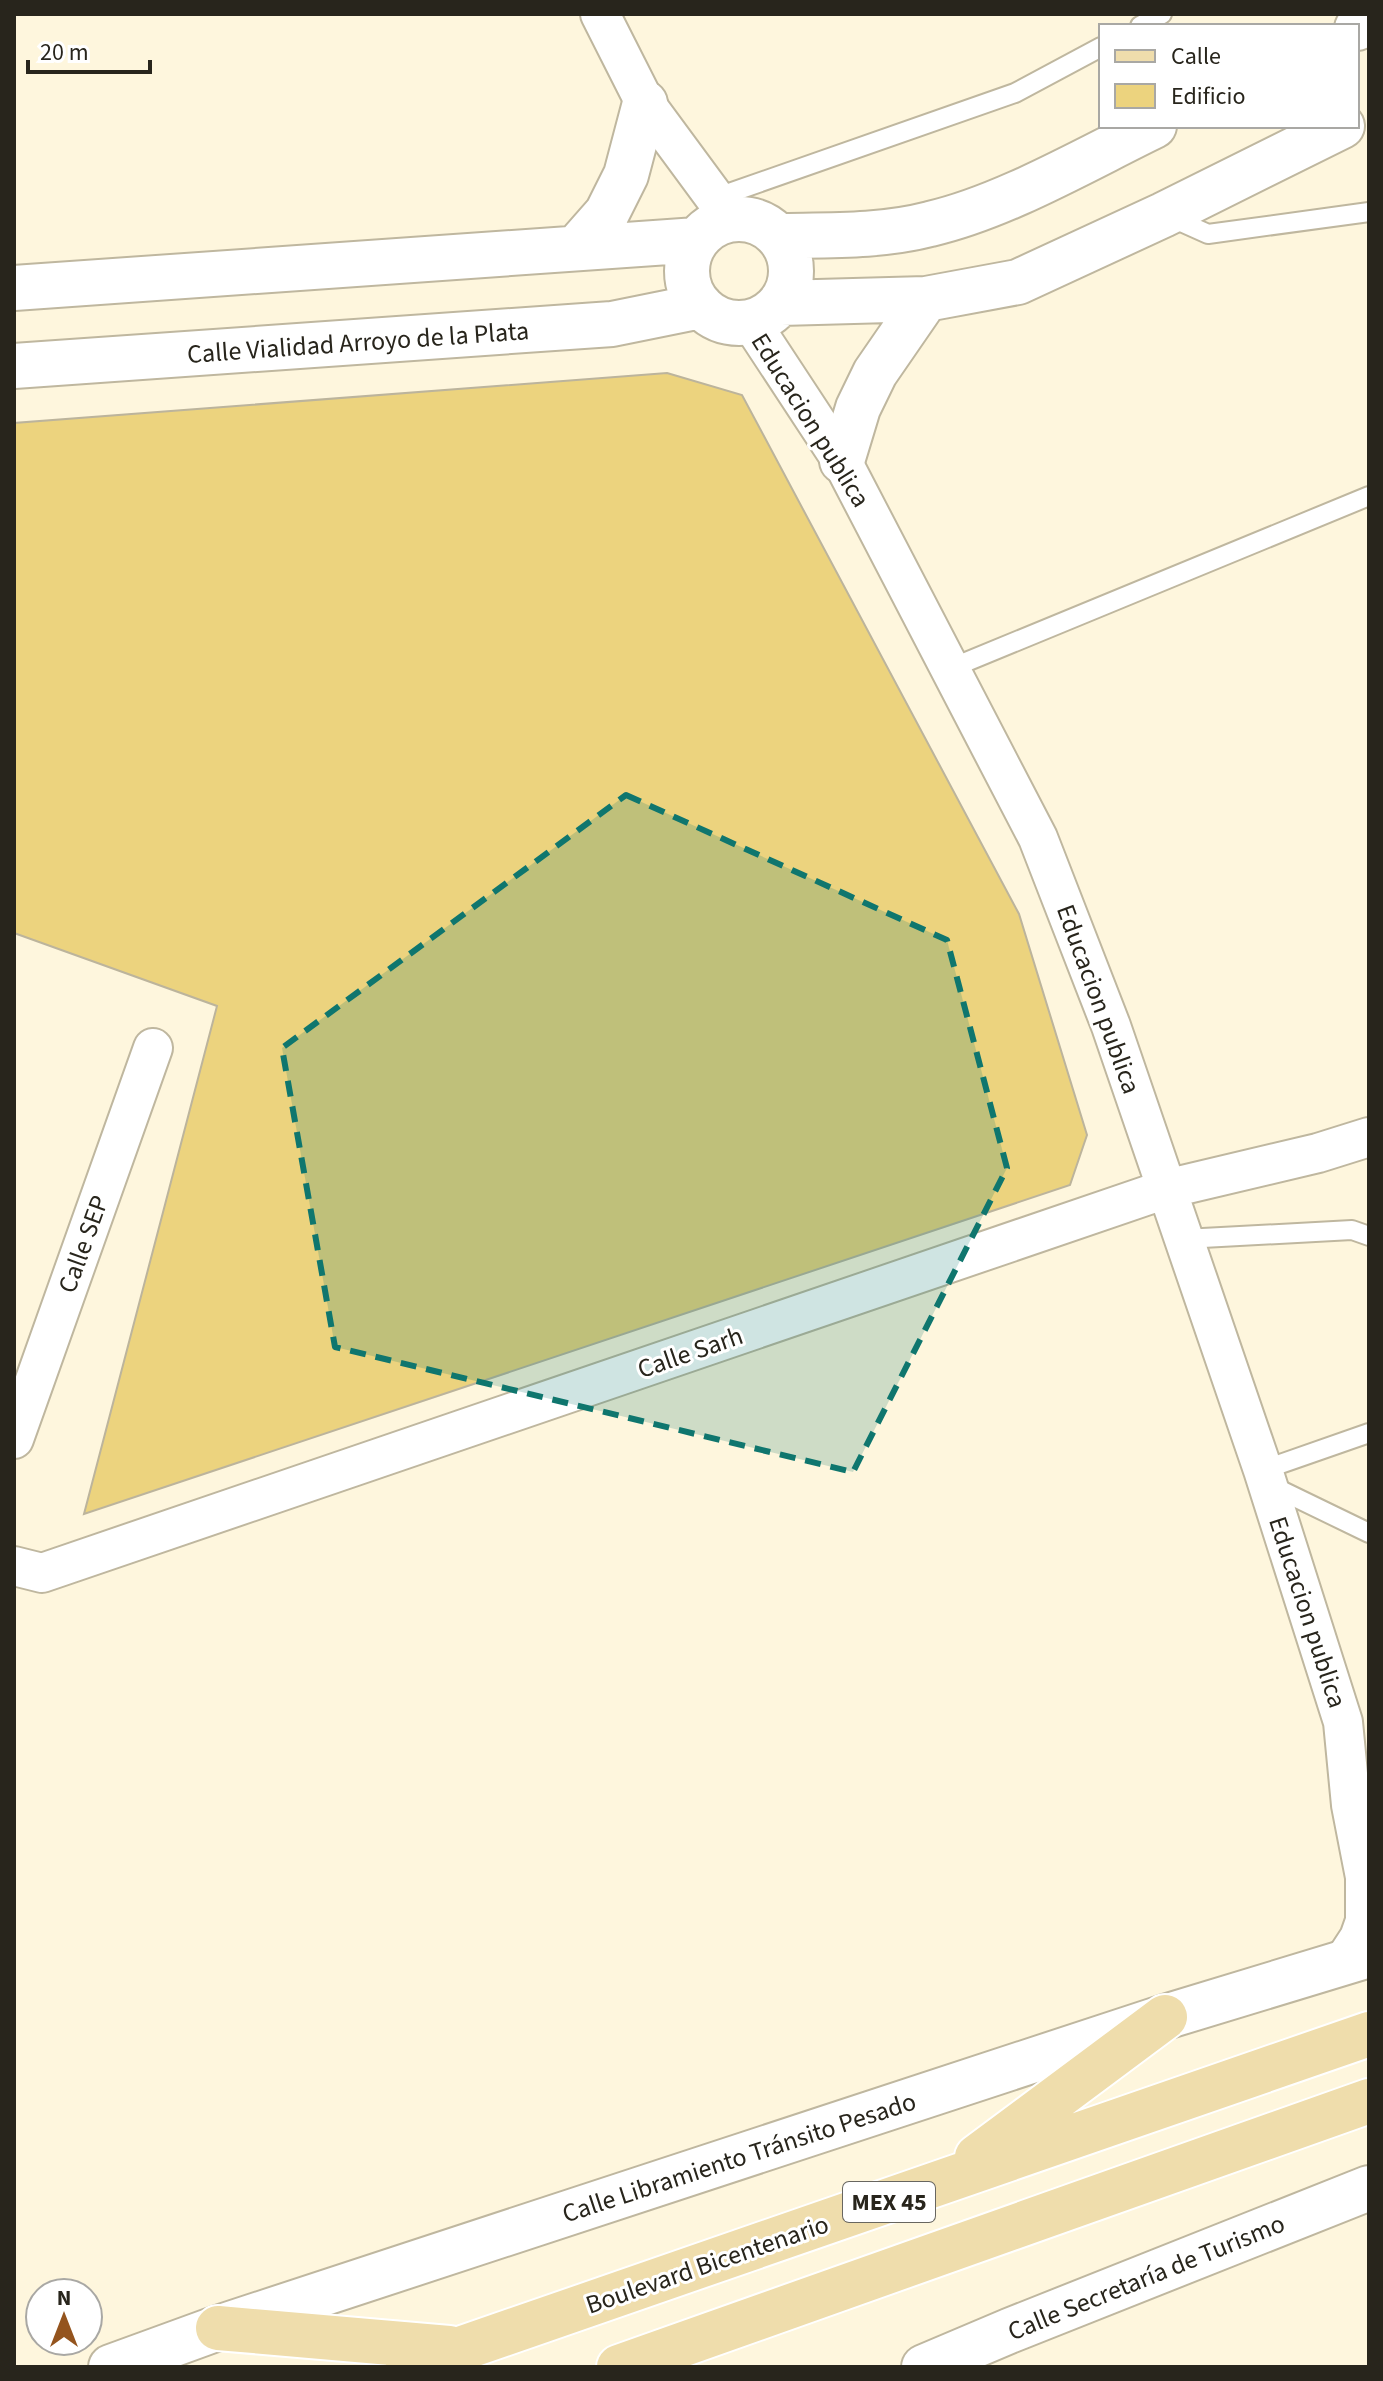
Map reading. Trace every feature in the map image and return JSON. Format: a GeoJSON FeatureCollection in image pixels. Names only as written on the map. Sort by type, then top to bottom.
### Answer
{"type":"FeatureCollection","features":[{"type":"Feature","properties":{"kind":"main road"},"geometry":{"type":"LineString","coordinates":[[578,246],[607,213],[626,175],[645,103]]}},
{"type":"Feature","properties":{"kind":"main road"},"geometry":{"type":"LineString","coordinates":[[778,236],[867,234],[929,225],[975,211],[1150,128]]}},
{"type":"Feature","properties":{"kind":"main road"},"geometry":{"type":"LineString","coordinates":[[713,219],[689,256],[687,273],[691,291],[701,306],[724,319],[766,312],[926,299],[1018,282],[1163,215],[1338,128]]}},
{"type":"Feature","properties":{"kind":"main road"},"geometry":{"type":"LineString","coordinates":[[14,288],[578,246],[713,219],[745,219],[763,225],[778,236],[787,251],[791,268],[789,287],[766,312]]}},
{"type":"Feature","properties":{"kind":"main road"},"geometry":{"type":"LineString","coordinates":[[842,461],[858,408],[875,373],[926,299]]}},
{"type":"Feature","properties":{"kind":"main road","name":"Calle Vialidad Arroyo de la Plata"},"geometry":{"type":"LineString","coordinates":[[14,366],[612,324],[701,306]]}},
{"type":"Feature","properties":{"kind":"main road","name":"Calle Libramiento Tránsito Pesado"},"geometry":{"type":"LineString","coordinates":[[111,2367],[218,2328],[1165,2017],[1355,1960]]}},
{"type":"Feature","properties":{"kind":"main road"},"geometry":{"type":"LineString","coordinates":[[942,2183],[1165,2017]]}},
{"type":"Feature","properties":{"kind":"main road","name":"Boulevard Bicentenario"},"geometry":{"type":"LineString","coordinates":[[408,2367],[1369,2034]]}},
{"type":"Feature","properties":{"kind":"main road","name":"MEX 45"},"geometry":{"type":"LineString","coordinates":[[619,2367],[1369,2101]]}},
{"type":"Feature","properties":{"kind":"main road","name":"Calle Secretaría de Turismo"},"geometry":{"type":"LineString","coordinates":[[924,2367],[1369,2188]]}},
{"type":"Feature","properties":{"kind":"main road"},"geometry":{"type":"LineString","coordinates":[[218,2328],[459,2349]]}},
{"type":"Feature","properties":{"kind":"street"},"geometry":{"type":"LineString","coordinates":[[600,14],[645,103],[713,219]]}},
{"type":"Feature","properties":{"kind":"street","name":"Educacion publica"},"geometry":{"type":"LineString","coordinates":[[766,312],[1038,838],[1111,1026],[1265,1477],[1343,1722]]}},
{"type":"Feature","properties":{"kind":"street","name":"Calle SEP"},"geometry":{"type":"LineString","coordinates":[[14,1439],[153,1048]]}},
{"type":"Feature","properties":{"kind":"street","name":"Calle Sarh"},"geometry":{"type":"LineString","coordinates":[[14,1566],[42,1573],[1166,1189],[1318,1153],[1369,1137]]}},
{"type":"Feature","properties":{"kind":"street"},"geometry":{"type":"LineString","coordinates":[[1343,1722],[1369,1759]]}},
{"type":"Feature","properties":{"kind":"street"},"geometry":{"type":"LineString","coordinates":[[1343,1722],[1351,1805],[1365,1877],[1365,1921],[1355,1960]]}},
{"type":"Feature","properties":{"kind":"lane"},"geometry":{"type":"LineString","coordinates":[[1144,24],[1162,14]]}},
{"type":"Feature","properties":{"kind":"lane"},"geometry":{"type":"LineString","coordinates":[[713,219],[1015,93],[1099,48]]}},
{"type":"Feature","properties":{"kind":"lane"},"geometry":{"type":"LineString","coordinates":[[1163,215],[1208,234],[1369,212]]}},
{"type":"Feature","properties":{"kind":"lane"},"geometry":{"type":"LineString","coordinates":[[949,669],[1369,496]]}},
{"type":"Feature","properties":{"kind":"lane"},"geometry":{"type":"LineString","coordinates":[[1184,1239],[1352,1230],[1369,1236]]}},
{"type":"Feature","properties":{"kind":"lane"},"geometry":{"type":"LineString","coordinates":[[1265,1477],[1369,1433]]}},
{"type":"Feature","properties":{"kind":"lane"},"geometry":{"type":"LineString","coordinates":[[1265,1477],[1369,1533]]}},
{"type":"Feature","properties":{"kind":"highlighted area"},"geometry":{"type":"Polygon","coordinates":[[[626,795],[947,940],[1007,1168],[853,1472],[335,1347],[282,1048],[626,795]]]}},
{"type":"Feature","properties":{"kind":"building"},"geometry":{"type":"Polygon","coordinates":[[[667,373],[742,395],[1019,914],[1087,1135],[1070,1185],[84,1514],[217,1006],[14,933],[14,423],[667,373]]]}}]}
